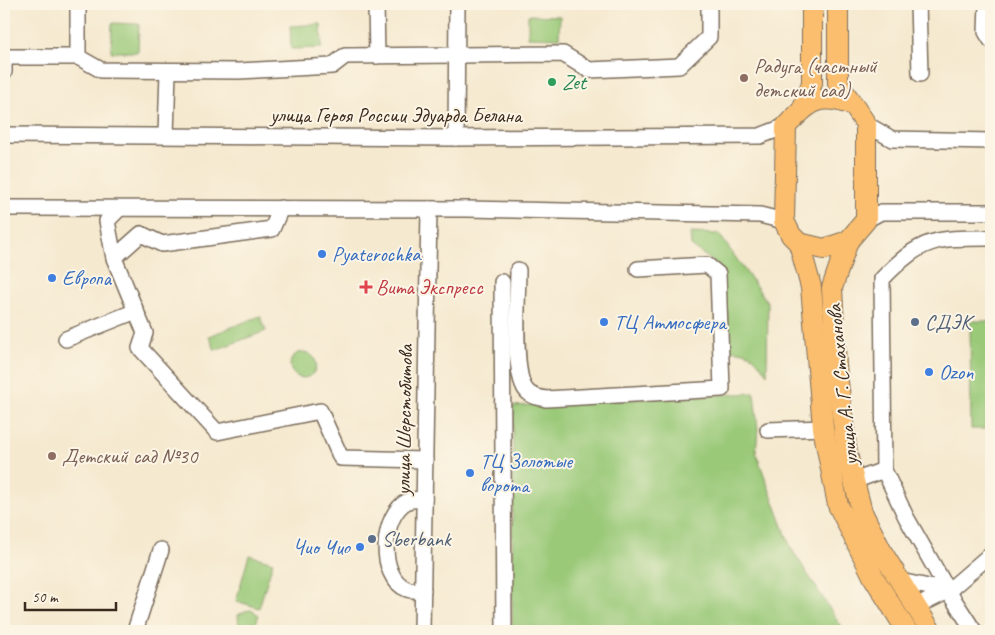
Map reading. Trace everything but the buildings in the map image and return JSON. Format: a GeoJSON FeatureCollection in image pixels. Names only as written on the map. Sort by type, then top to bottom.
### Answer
{"type":"FeatureCollection","features":[{"type":"Feature","properties":{"kind":"main road"},"geometry":{"type":"LineString","coordinates":[[802,110],[812,84],[812,4]]}},
{"type":"Feature","properties":{"kind":"main road"},"geometry":{"type":"LineString","coordinates":[[799,243],[824,249],[848,241],[866,220],[866,124],[838,83],[838,4]]}},
{"type":"Feature","properties":{"kind":"main road"},"geometry":{"type":"LineString","coordinates":[[784,221],[786,126],[802,110],[818,99],[834,98],[852,104]]}},
{"type":"Feature","properties":{"kind":"main road","name":"улица А. Г. Стаханова"},"geometry":{"type":"LineString","coordinates":[[784,221],[791,235],[799,243],[811,287],[823,428],[838,506],[874,578],[907,631]]}},
{"type":"Feature","properties":{"kind":"main road","name":"улица А. Г. Стаханова"},"geometry":{"type":"LineString","coordinates":[[848,241],[832,288],[836,366],[847,454],[862,512],[900,581],[931,631]]}},
{"type":"Feature","properties":{"kind":"street"},"geometry":{"type":"LineString","coordinates":[[78,4],[78,57]]}},
{"type":"Feature","properties":{"kind":"street"},"geometry":{"type":"LineString","coordinates":[[376,4],[377,56]]}},
{"type":"Feature","properties":{"kind":"street"},"geometry":{"type":"LineString","coordinates":[[456,138],[457,4]]}},
{"type":"Feature","properties":{"kind":"street"},"geometry":{"type":"LineString","coordinates":[[4,72],[4,57],[78,57],[100,70],[168,72],[332,66],[345,56],[563,54],[590,70],[679,66],[709,37],[709,4]]}},
{"type":"Feature","properties":{"kind":"street"},"geometry":{"type":"LineString","coordinates":[[918,4],[920,74]]}},
{"type":"Feature","properties":{"kind":"street"},"geometry":{"type":"LineString","coordinates":[[987,4],[986,32],[991,40]]}},
{"type":"Feature","properties":{"kind":"street"},"geometry":{"type":"LineString","coordinates":[[166,135],[168,72]]}},
{"type":"Feature","properties":{"kind":"street"},"geometry":{"type":"LineString","coordinates":[[866,124],[892,139],[991,141]]}},
{"type":"Feature","properties":{"kind":"street","name":"улица Героя России Эдуарда Белана"},"geometry":{"type":"LineString","coordinates":[[4,135],[456,138],[760,136],[786,126]]}},
{"type":"Feature","properties":{"kind":"street"},"geometry":{"type":"LineString","coordinates":[[4,208],[429,209],[760,215],[784,221]]}},
{"type":"Feature","properties":{"kind":"street"},"geometry":{"type":"LineString","coordinates":[[114,258],[141,234],[162,244],[272,229],[281,208]]}},
{"type":"Feature","properties":{"kind":"street"},"geometry":{"type":"LineString","coordinates":[[119,209],[107,221],[114,258],[144,333],[140,348],[217,432],[320,411],[341,458],[425,460]]}},
{"type":"Feature","properties":{"kind":"street","name":"улица Шерстобитова"},"geometry":{"type":"LineString","coordinates":[[422,631],[429,209]]}},
{"type":"Feature","properties":{"kind":"street"},"geometry":{"type":"LineString","coordinates":[[866,220],[881,212],[991,212]]}},
{"type":"Feature","properties":{"kind":"street"},"geometry":{"type":"LineString","coordinates":[[974,631],[948,591],[906,517],[884,470],[882,279],[904,257],[929,242],[948,238],[991,238]]}},
{"type":"Feature","properties":{"kind":"street"},"geometry":{"type":"LineString","coordinates":[[518,270],[518,370],[524,388],[533,396],[546,399],[722,390],[718,274],[707,265],[638,269]]}},
{"type":"Feature","properties":{"kind":"street"},"geometry":{"type":"LineString","coordinates":[[502,282],[504,631]]}},
{"type":"Feature","properties":{"kind":"street"},"geometry":{"type":"LineString","coordinates":[[66,339],[136,311]]}},
{"type":"Feature","properties":{"kind":"street"},"geometry":{"type":"LineString","coordinates":[[768,430],[823,428]]}},
{"type":"Feature","properties":{"kind":"street"},"geometry":{"type":"LineString","coordinates":[[854,481],[884,470]]}},
{"type":"Feature","properties":{"kind":"street"},"geometry":{"type":"LineString","coordinates":[[423,590],[408,590],[400,585],[388,564],[385,545],[387,532],[402,506],[409,501],[424,499]]}},
{"type":"Feature","properties":{"kind":"street"},"geometry":{"type":"LineString","coordinates":[[135,631],[161,550]]}},
{"type":"Feature","properties":{"kind":"street"},"geometry":{"type":"LineString","coordinates":[[916,608],[948,591],[991,554]]}},
{"type":"Feature","properties":{"kind":"street"},"geometry":{"type":"LineString","coordinates":[[900,581],[948,591]]}},
{"type":"Feature","properties":{"kind":"green space"},"geometry":{"type":"Polygon","coordinates":[[[528,15],[560,16],[559,38],[528,37],[528,15]]]}},
{"type":"Feature","properties":{"kind":"green space"},"geometry":{"type":"Polygon","coordinates":[[[112,23],[139,24],[138,52],[111,52],[112,23]]]}},
{"type":"Feature","properties":{"kind":"green space"},"geometry":{"type":"Polygon","coordinates":[[[321,24],[322,48],[291,49],[290,26],[321,24]]]}},
{"type":"Feature","properties":{"kind":"green space"},"geometry":{"type":"Polygon","coordinates":[[[690,233],[719,234],[768,303],[767,374],[749,354],[723,350],[714,262],[691,246],[690,233]]]}},
{"type":"Feature","properties":{"kind":"green space"},"geometry":{"type":"Polygon","coordinates":[[[260,316],[266,331],[215,350],[209,336],[260,316]]]}},
{"type":"Feature","properties":{"kind":"green space"},"geometry":{"type":"Polygon","coordinates":[[[970,321],[991,321],[991,429],[971,429],[970,321]]]}},
{"type":"Feature","properties":{"kind":"green space"},"geometry":{"type":"Polygon","coordinates":[[[303,352],[312,356],[316,365],[312,374],[303,378],[294,374],[290,365],[294,356],[303,352]]]}},
{"type":"Feature","properties":{"kind":"green space"},"geometry":{"type":"Polygon","coordinates":[[[754,393],[758,429],[756,453],[791,548],[844,631],[512,631],[513,406],[754,393]]]}},
{"type":"Feature","properties":{"kind":"green space"},"geometry":{"type":"Polygon","coordinates":[[[249,555],[273,562],[259,608],[236,601],[249,555]]]}},
{"type":"Feature","properties":{"kind":"green space"},"geometry":{"type":"Polygon","coordinates":[[[251,610],[259,615],[257,621],[250,628],[251,631],[235,631],[239,629],[238,615],[251,610]]]}},
{"type":"Feature","properties":{"kind":"place","name":"Радуга (частный детский сад)"},"geometry":{"type":"Point","coordinates":[744,78]}},
{"type":"Feature","properties":{"kind":"place","name":"Zet"},"geometry":{"type":"Point","coordinates":[552,82]}},
{"type":"Feature","properties":{"kind":"place","name":"Pyaterochka"},"geometry":{"type":"Point","coordinates":[322,254]}},
{"type":"Feature","properties":{"kind":"place","name":"Европа"},"geometry":{"type":"Point","coordinates":[52,278]}},
{"type":"Feature","properties":{"kind":"place","name":"Вита Экспресс"},"geometry":{"type":"Point","coordinates":[366,287]}},
{"type":"Feature","properties":{"kind":"place","name":"ТЦ Атмосфера"},"geometry":{"type":"Point","coordinates":[604,322]}},
{"type":"Feature","properties":{"kind":"place","name":"СДЭК"},"geometry":{"type":"Point","coordinates":[915,322]}},
{"type":"Feature","properties":{"kind":"place","name":"Ozon"},"geometry":{"type":"Point","coordinates":[929,372]}},
{"type":"Feature","properties":{"kind":"place","name":"Детский сад №30"},"geometry":{"type":"Point","coordinates":[52,456]}},
{"type":"Feature","properties":{"kind":"place","name":"ТЦ Золотые ворота"},"geometry":{"type":"Point","coordinates":[470,473]}},
{"type":"Feature","properties":{"kind":"place","name":"Sberbank"},"geometry":{"type":"Point","coordinates":[372,539]}},
{"type":"Feature","properties":{"kind":"place","name":"Чио Чио"},"geometry":{"type":"Point","coordinates":[360,547]}}]}
